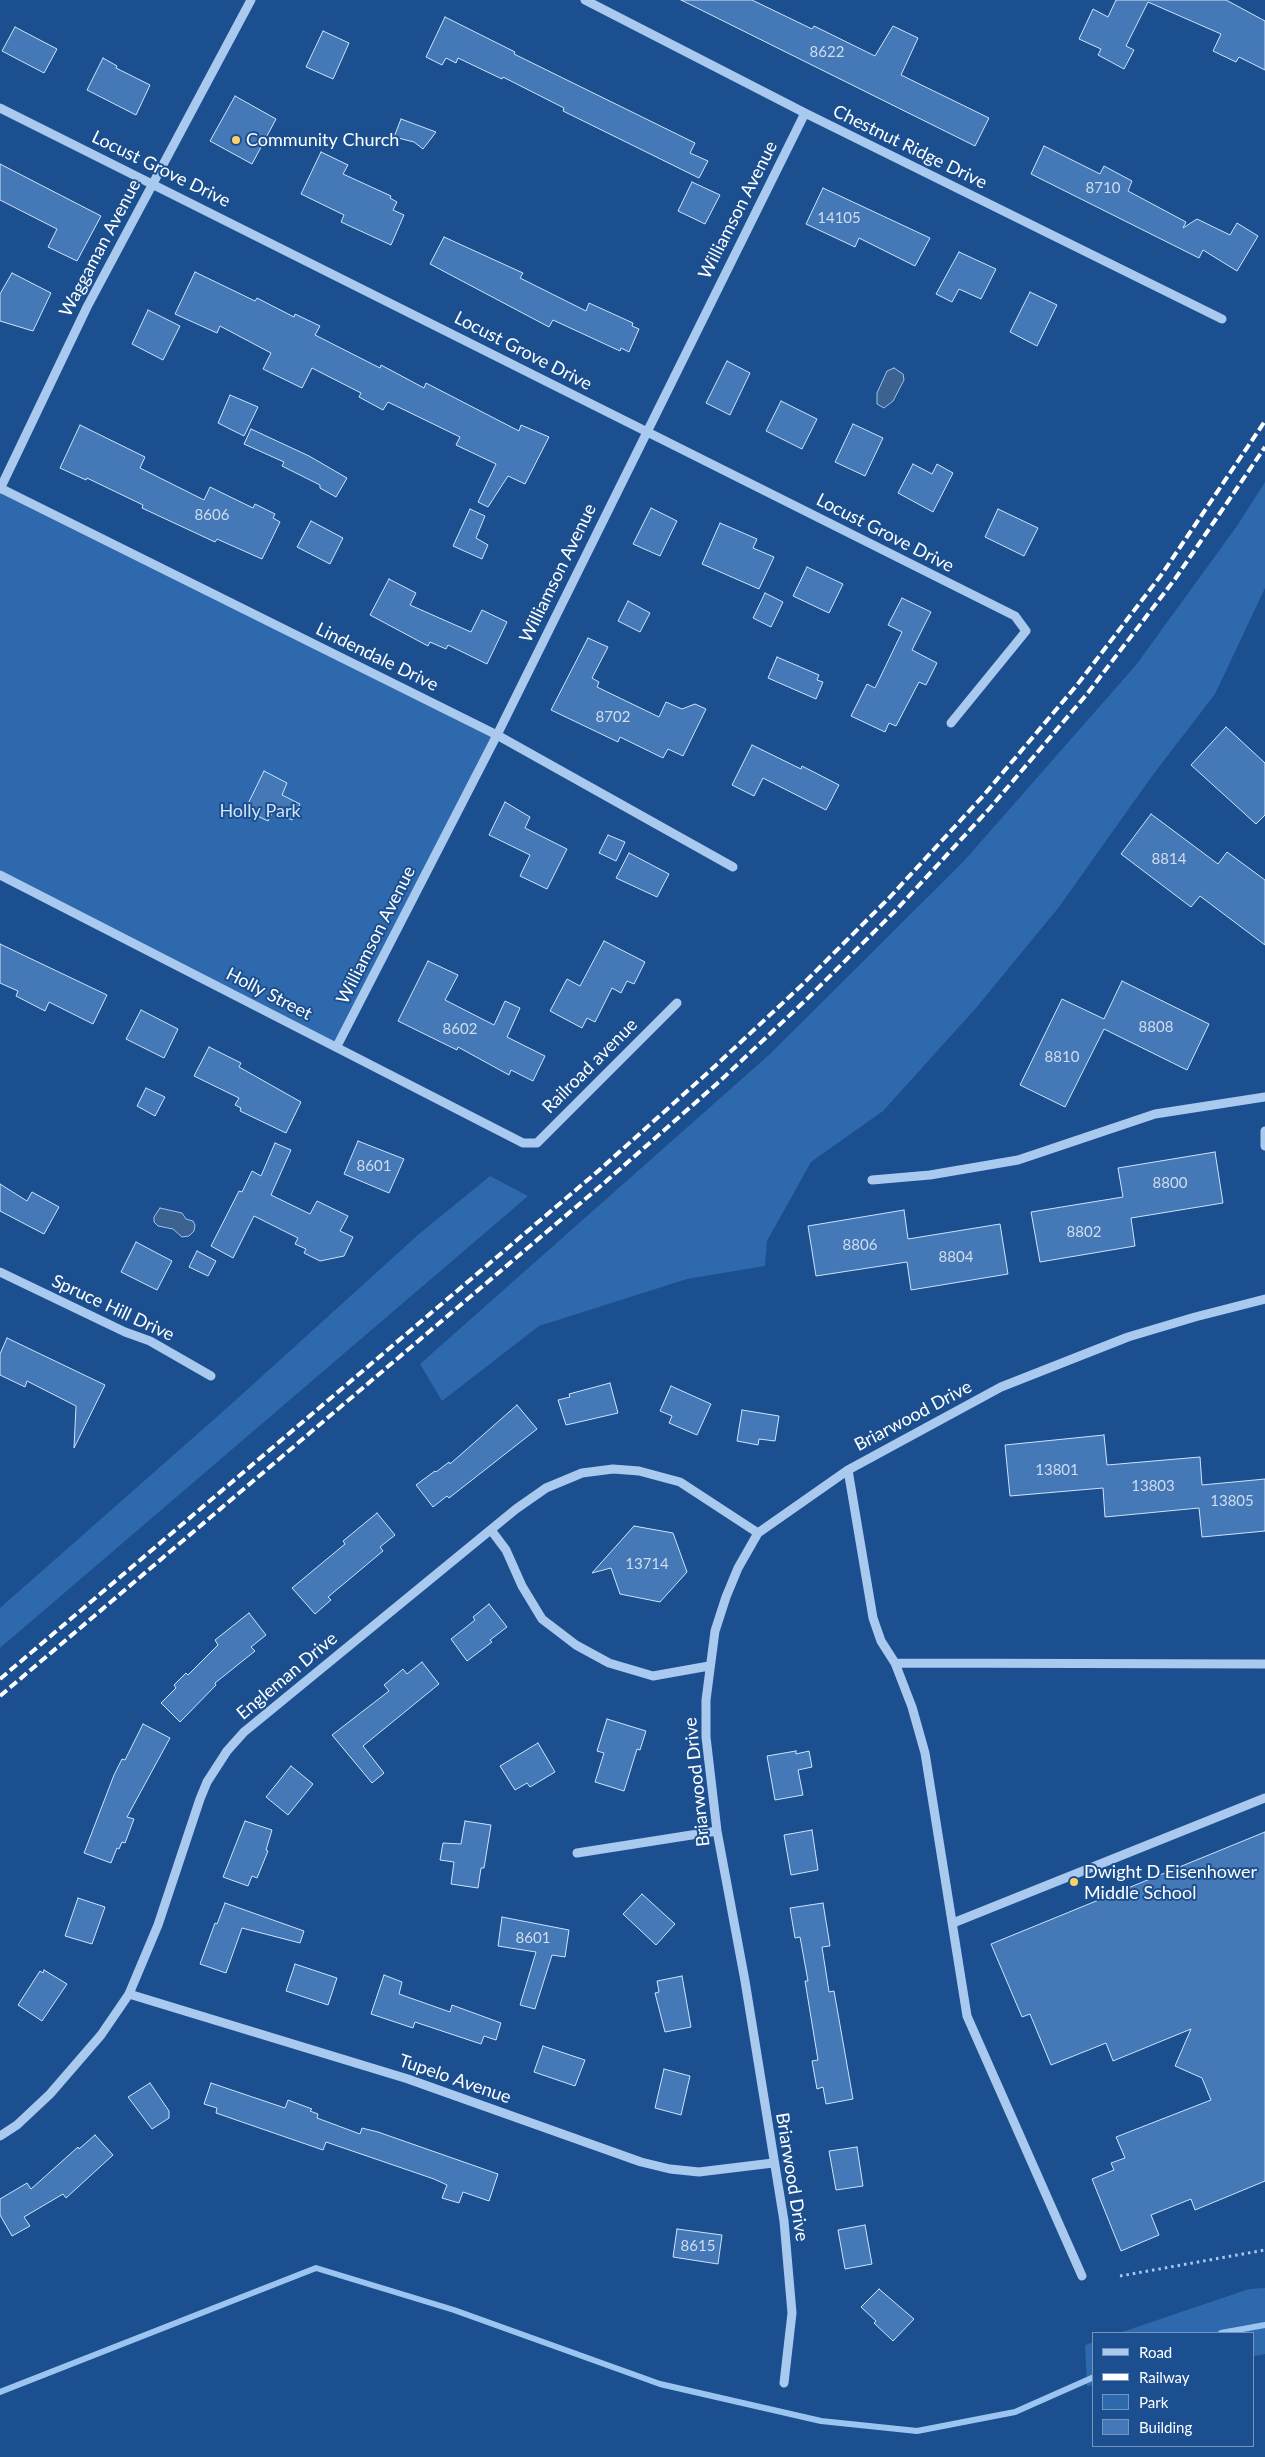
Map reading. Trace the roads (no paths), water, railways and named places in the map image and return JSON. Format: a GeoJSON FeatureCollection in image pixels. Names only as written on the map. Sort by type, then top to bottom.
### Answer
{"type":"FeatureCollection","features":[{"type":"Feature","properties":{"kind":"street","name":"Waggaman Avenue"},"geometry":{"type":"LineString","coordinates":[[0,489],[87,307],[251,0]]}},
{"type":"Feature","properties":{"kind":"street","name":"Chestnut Ridge Drive"},"geometry":{"type":"LineString","coordinates":[[585,0],[805,113],[1222,319]]}},
{"type":"Feature","properties":{"kind":"street","name":"Locust Grove Drive"},"geometry":{"type":"LineString","coordinates":[[0,108],[154,183],[1015,616],[1026,631],[951,723]]}},
{"type":"Feature","properties":{"kind":"street","name":"Williamson Avenue"},"geometry":{"type":"LineString","coordinates":[[337,1046],[497,734],[805,113]]}},
{"type":"Feature","properties":{"kind":"street","name":"Lindendale Drive"},"geometry":{"type":"LineString","coordinates":[[0,489],[497,734],[732,867]]}},
{"type":"Feature","properties":{"kind":"street","name":"Holly Street"},"geometry":{"type":"LineString","coordinates":[[0,875],[337,1046],[523,1143]]}},
{"type":"Feature","properties":{"kind":"street","name":"Railroad avenue"},"geometry":{"type":"LineString","coordinates":[[523,1143],[537,1143],[676,1003]]}},
{"type":"Feature","properties":{"kind":"street"},"geometry":{"type":"LineString","coordinates":[[872,1180],[930,1175],[1018,1160],[1156,1114],[1265,1097]]}},
{"type":"Feature","properties":{"kind":"street"},"geometry":{"type":"LineString","coordinates":[[1265,1131],[1265,1146]]}},
{"type":"Feature","properties":{"kind":"street","name":"Spruce Hill Drive"},"geometry":{"type":"LineString","coordinates":[[0,1272],[125,1332],[150,1341],[212,1376]]}},
{"type":"Feature","properties":{"kind":"street","name":"Briarwood Drive"},"geometry":{"type":"LineString","coordinates":[[784,2383],[792,2313],[784,2221],[773,2163],[745,1981],[717,1831],[706,1737],[709,1666],[715,1631],[738,1568],[758,1533],[848,1470],[1001,1387],[1128,1337],[1265,1299]]}},
{"type":"Feature","properties":{"kind":"street","name":"Engleman Drive"},"geometry":{"type":"LineString","coordinates":[[0,2136],[17,2125],[50,2094],[101,2035],[129,1994],[158,1925],[200,1799],[207,1782],[227,1751],[244,1732],[491,1530],[535,1495],[552,1485],[582,1473],[613,1469],[639,1471],[680,1482],[758,1533]]}},
{"type":"Feature","properties":{"kind":"street"},"geometry":{"type":"LineString","coordinates":[[848,1470],[873,1618],[880,1641],[895,1663],[912,1707],[925,1753],[954,1922],[967,2016],[1082,2276]]}},
{"type":"Feature","properties":{"kind":"street"},"geometry":{"type":"LineString","coordinates":[[491,1530],[506,1550],[522,1586],[542,1619],[576,1645],[609,1663],[652,1676],[709,1666]]}},
{"type":"Feature","properties":{"kind":"street"},"geometry":{"type":"LineString","coordinates":[[895,1663],[1265,1664]]}},
{"type":"Feature","properties":{"kind":"street"},"geometry":{"type":"LineString","coordinates":[[954,1922],[1265,1798]]}},
{"type":"Feature","properties":{"kind":"street"},"geometry":{"type":"LineString","coordinates":[[577,1853],[717,1831]]}},
{"type":"Feature","properties":{"kind":"street","name":"Tupelo Avenue"},"geometry":{"type":"LineString","coordinates":[[129,1994],[408,2079],[641,2162],[670,2169],[699,2172],[773,2163]]}},
{"type":"Feature","properties":{"kind":"waterway"},"geometry":{"type":"LineString","coordinates":[[0,2392],[316,2268],[454,2310],[660,2384],[821,2421],[917,2431],[1015,2412],[1092,2378]]}},
{"type":"Feature","properties":{"kind":"waterway"},"geometry":{"type":"LineString","coordinates":[[1226,2332],[1265,2325]]}},
{"type":"Feature","properties":{"kind":"railway"},"geometry":{"type":"LineString","coordinates":[[0,1679],[597,1172],[802,985],[890,897],[983,796],[1077,685],[1162,574],[1265,421]]}},
{"type":"Feature","properties":{"kind":"railway"},"geometry":{"type":"LineString","coordinates":[[0,1696],[603,1184],[720,1081],[809,997],[898,908],[990,808],[1087,694],[1175,579],[1265,447]]}},
{"type":"Feature","properties":{"kind":"place","name":"Community Church"},"geometry":{"type":"Point","coordinates":[236,140]}},
{"type":"Feature","properties":{"kind":"place","name":"Dwight D Eisenhower Middle School"},"geometry":{"type":"Point","coordinates":[1074,1882]}},
{"type":"Feature","properties":{"kind":"park label","name":"Holly Park"},"geometry":{"type":"Point","coordinates":[260,811]}}]}
